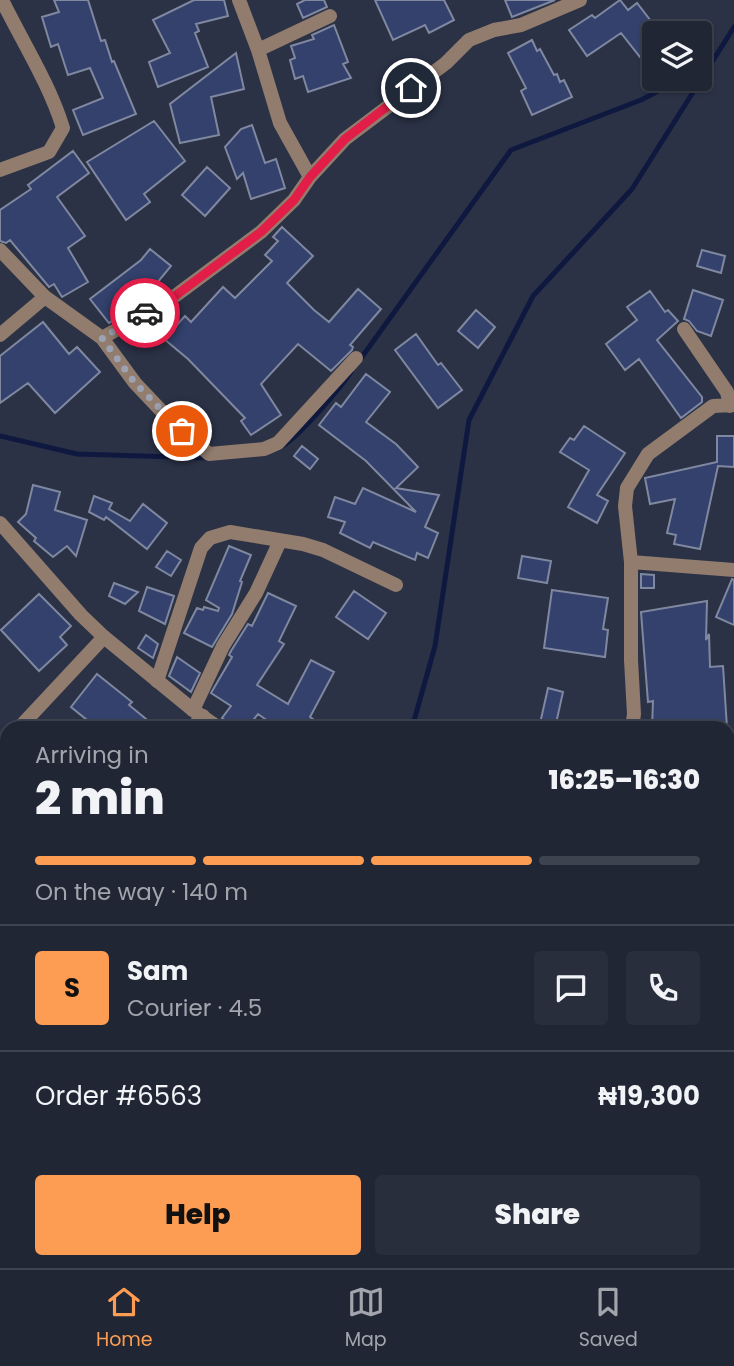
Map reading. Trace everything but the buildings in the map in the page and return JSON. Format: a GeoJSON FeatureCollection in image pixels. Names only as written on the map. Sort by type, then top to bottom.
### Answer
{"type":"FeatureCollection","features":[{"type":"Feature","properties":{"kind":"street"},"geometry":{"type":"LineString","coordinates":[[0,170],[49,152],[63,128],[54,97],[43,83],[2,0]]}},
{"type":"Feature","properties":{"kind":"street"},"geometry":{"type":"LineString","coordinates":[[239,0],[258,50],[280,123],[310,177]]}},
{"type":"Feature","properties":{"kind":"street"},"geometry":{"type":"LineString","coordinates":[[102,338],[175,296],[261,232],[294,200],[310,177],[345,139],[446,63],[469,40],[494,30],[521,25],[580,0]]}},
{"type":"Feature","properties":{"kind":"street"},"geometry":{"type":"LineString","coordinates":[[258,50],[330,16]]}},
{"type":"Feature","properties":{"kind":"street"},"geometry":{"type":"LineString","coordinates":[[0,250],[45,297],[102,338],[135,383],[170,420],[209,454],[264,449],[278,443],[356,358]]}},
{"type":"Feature","properties":{"kind":"street"},"geometry":{"type":"LineString","coordinates":[[0,335],[45,297]]}},
{"type":"Feature","properties":{"kind":"street"},"geometry":{"type":"LineString","coordinates":[[633,721],[631,562],[625,506],[628,488],[648,454],[713,406],[732,405],[727,393],[684,329]]}},
{"type":"Feature","properties":{"kind":"street"},"geometry":{"type":"LineString","coordinates":[[0,523],[81,615],[104,637],[209,721]]}},
{"type":"Feature","properties":{"kind":"street"},"geometry":{"type":"LineString","coordinates":[[157,681],[201,548],[210,538],[230,532],[303,544],[323,550],[396,585]]}},
{"type":"Feature","properties":{"kind":"street"},"geometry":{"type":"LineString","coordinates":[[195,721],[223,646],[256,593],[280,541]]}},
{"type":"Feature","properties":{"kind":"street"},"geometry":{"type":"LineString","coordinates":[[631,562],[734,570]]}},
{"type":"Feature","properties":{"kind":"street"},"geometry":{"type":"LineString","coordinates":[[26,721],[104,637]]}},
{"type":"Feature","properties":{"kind":"waterway"},"geometry":{"type":"LineString","coordinates":[[414,721],[435,646],[469,420],[533,296],[632,189],[734,27]]}},
{"type":"Feature","properties":{"kind":"waterway"},"geometry":{"type":"LineString","coordinates":[[359,361],[511,150],[658,91]]}},
{"type":"Feature","properties":{"kind":"waterway"},"geometry":{"type":"LineString","coordinates":[[276,449],[304,427],[351,372]]}},
{"type":"Feature","properties":{"kind":"waterway"},"geometry":{"type":"LineString","coordinates":[[0,436],[77,454],[208,458]]}},
{"type":"Feature","properties":{"kind":"way so far"},"geometry":{"type":"LineString","coordinates":[[145,313],[102,338],[135,383],[182,431]]}},
{"type":"Feature","properties":{"kind":"route"},"geometry":{"type":"LineString","coordinates":[[145,313],[175,296],[213,265],[261,232],[294,200],[310,177],[345,139],[411,88]]}}]}
